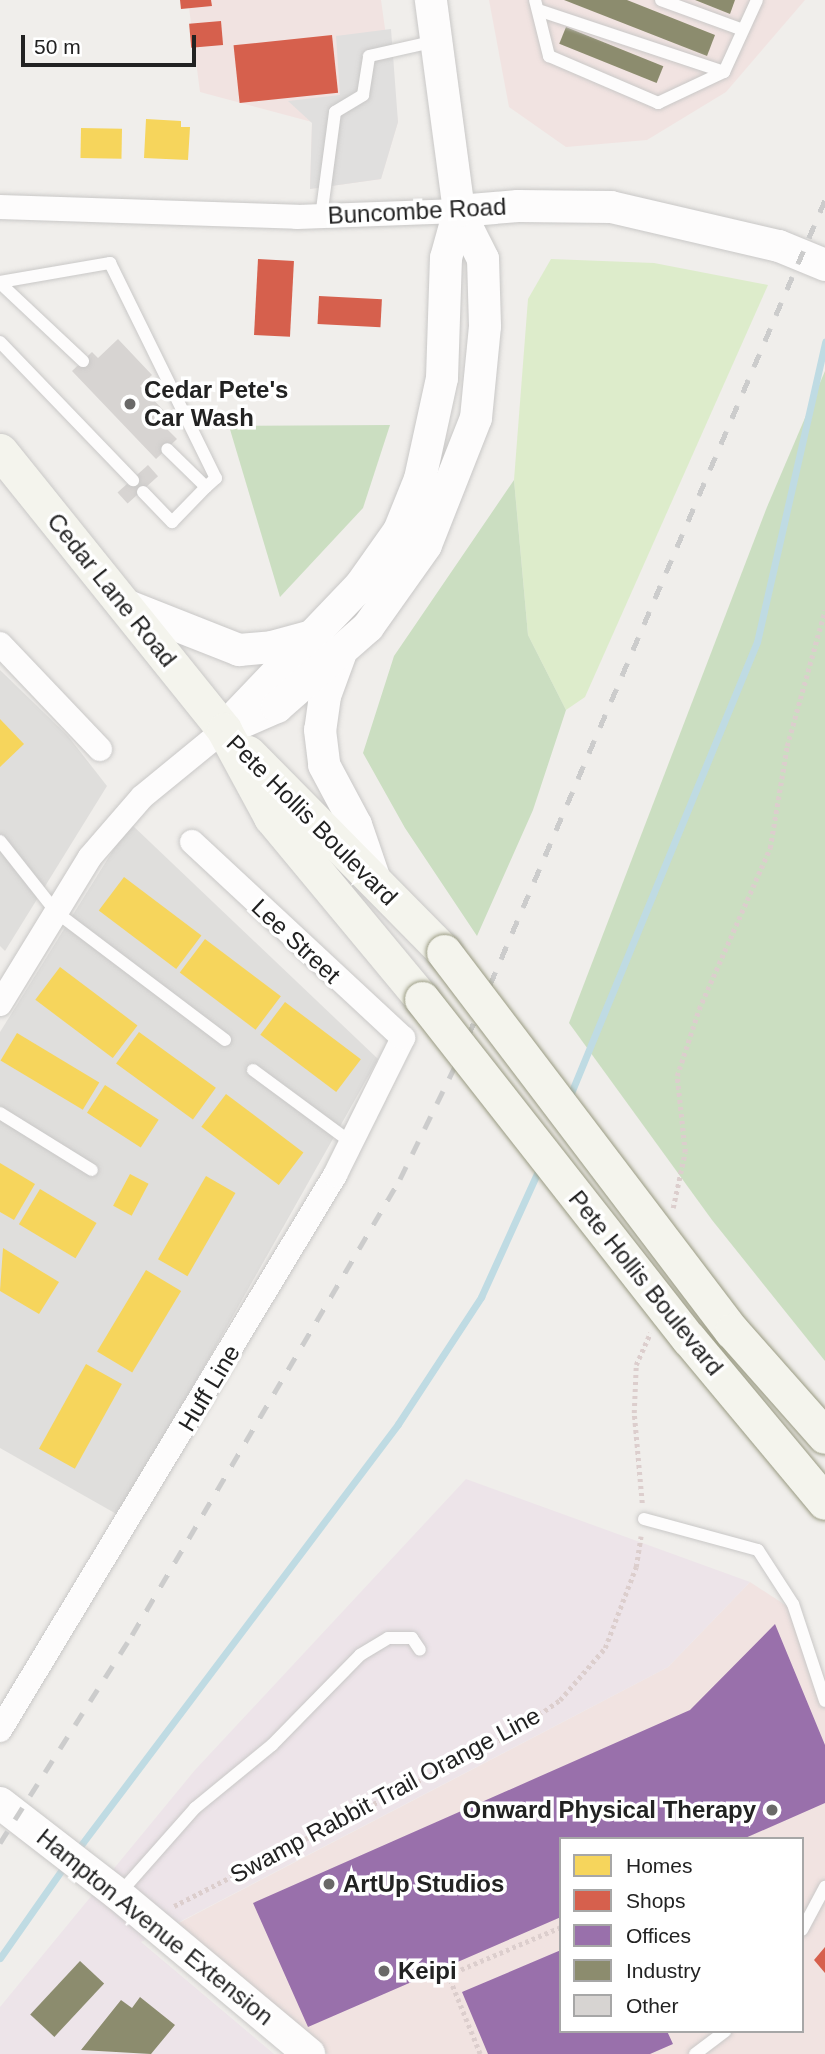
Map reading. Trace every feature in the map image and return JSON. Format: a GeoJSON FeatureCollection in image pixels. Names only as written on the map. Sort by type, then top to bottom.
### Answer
{"type":"FeatureCollection","features":[{"type":"Feature","properties":{"kind":"main road","name":"Cedar Lane Road"},"geometry":{"type":"LineString","coordinates":[[0,451],[223,730]]}},
{"type":"Feature","properties":{"kind":"main road","name":"Pete Hollis Boulevard"},"geometry":{"type":"LineString","coordinates":[[223,730],[444,952],[732,1331],[825,1436]]}},
{"type":"Feature","properties":{"kind":"main road","name":"Pete Hollis Boulevard"},"geometry":{"type":"LineString","coordinates":[[223,730],[271,817],[422,999],[681,1328],[825,1502]]}},
{"type":"Feature","properties":{"kind":"street"},"geometry":{"type":"LineString","coordinates":[[223,730],[277,707],[368,627],[426,545],[476,418],[485,326],[483,259],[459,211],[431,0]]}},
{"type":"Feature","properties":{"kind":"street","name":"Buncombe Road"},"geometry":{"type":"LineString","coordinates":[[0,207],[321,217],[518,206],[611,207],[779,246],[825,265]]}},
{"type":"Feature","properties":{"kind":"street"},"geometry":{"type":"LineString","coordinates":[[0,1004],[90,857],[142,797],[223,730],[359,586],[399,531],[420,479],[442,378],[446,258],[459,211]]}},
{"type":"Feature","properties":{"kind":"street"},"geometry":{"type":"LineString","coordinates":[[125,605],[239,650],[272,647],[313,635]]}},
{"type":"Feature","properties":{"kind":"street"},"geometry":{"type":"LineString","coordinates":[[0,644],[100,749]]}},
{"type":"Feature","properties":{"kind":"street"},"geometry":{"type":"LineString","coordinates":[[341,652],[325,696],[320,730],[324,765],[356,825],[376,883]]}},
{"type":"Feature","properties":{"kind":"street","name":"Lee Street"},"geometry":{"type":"LineString","coordinates":[[191,842],[403,1038]]}},
{"type":"Feature","properties":{"kind":"street","name":"Huff Line"},"geometry":{"type":"LineString","coordinates":[[0,1730],[226,1360],[352,1143],[403,1038]]}},
{"type":"Feature","properties":{"kind":"street","name":"Hampton Avenue Extension"},"geometry":{"type":"LineString","coordinates":[[0,1803],[148,1919],[309,2054]]}},
{"type":"Feature","properties":{"kind":"lane"},"geometry":{"type":"LineString","coordinates":[[661,0],[743,30]]}},
{"type":"Feature","properties":{"kind":"lane"},"geometry":{"type":"LineString","coordinates":[[537,5],[549,56],[658,103],[724,72],[757,0]]}},
{"type":"Feature","properties":{"kind":"lane"},"geometry":{"type":"LineString","coordinates":[[537,5],[724,72]]}},
{"type":"Feature","properties":{"kind":"lane"},"geometry":{"type":"LineString","coordinates":[[321,217],[335,112],[363,95],[369,56],[436,41]]}},
{"type":"Feature","properties":{"kind":"lane"},"geometry":{"type":"LineString","coordinates":[[0,282],[110,263],[216,478],[172,522],[143,492]]}},
{"type":"Feature","properties":{"kind":"lane"},"geometry":{"type":"LineString","coordinates":[[0,282],[83,361]]}},
{"type":"Feature","properties":{"kind":"lane"},"geometry":{"type":"LineString","coordinates":[[0,342],[133,480]]}},
{"type":"Feature","properties":{"kind":"lane"},"geometry":{"type":"LineString","coordinates":[[167,449],[206,487]]}},
{"type":"Feature","properties":{"kind":"lane"},"geometry":{"type":"LineString","coordinates":[[0,841],[56,912],[225,1040]]}},
{"type":"Feature","properties":{"kind":"lane"},"geometry":{"type":"LineString","coordinates":[[253,1070],[352,1143]]}},
{"type":"Feature","properties":{"kind":"lane"},"geometry":{"type":"LineString","coordinates":[[0,1113],[92,1170]]}},
{"type":"Feature","properties":{"kind":"lane"},"geometry":{"type":"LineString","coordinates":[[644,1519],[758,1550],[793,1604],[825,1701]]}},
{"type":"Feature","properties":{"kind":"lane"},"geometry":{"type":"LineString","coordinates":[[118,1895],[195,1808],[272,1745],[360,1655],[388,1637],[412,1638],[420,1650]]}},
{"type":"Feature","properties":{"kind":"lane"},"geometry":{"type":"LineString","coordinates":[[804,1926],[825,1887]]}},
{"type":"Feature","properties":{"kind":"lane"},"geometry":{"type":"LineString","coordinates":[[696,2054],[722,2033]]}},
{"type":"Feature","properties":{"kind":"path"},"geometry":{"type":"LineString","coordinates":[[673,1212],[685,1152],[677,1076],[699,1009],[770,848],[787,746],[825,610]]}},
{"type":"Feature","properties":{"kind":"path","name":"Swamp Rabbit Trail Orange Line"},"geometry":{"type":"LineString","coordinates":[[148,1919],[516,1731],[560,1700],[605,1648],[636,1567],[644,1519],[637,1459],[636,1365],[651,1330]]}},
{"type":"Feature","properties":{"kind":"path"},"geometry":{"type":"LineString","coordinates":[[480,2054],[448,1975],[559,1928]]}},
{"type":"Feature","properties":{"kind":"shaded area"},"geometry":{"type":"Polygon","coordinates":[[[188,0],[381,0],[398,122],[381,179],[310,189],[312,122],[200,92],[188,0]]]}},
{"type":"Feature","properties":{"kind":"shaded area"},"geometry":{"type":"Polygon","coordinates":[[[489,0],[805,0],[726,92],[647,140],[566,147],[509,107],[489,0]]]}},
{"type":"Feature","properties":{"kind":"shaded area"},"geometry":{"type":"Polygon","coordinates":[[[391,29],[398,122],[381,179],[310,189],[312,123],[288,101],[340,95],[336,36],[391,29]]]}},
{"type":"Feature","properties":{"kind":"shaded area"},"geometry":{"type":"Polygon","coordinates":[[[0,670],[68,736],[107,786],[5,951],[0,946],[0,670]]]}},
{"type":"Feature","properties":{"kind":"shaded area"},"geometry":{"type":"Polygon","coordinates":[[[130,823],[378,1059],[120,1516],[0,1448],[0,1032],[130,823]]]}},
{"type":"Feature","properties":{"kind":"shaded area"},"geometry":{"type":"Polygon","coordinates":[[[466,1479],[750,1582],[668,1667],[141,1942],[274,2054],[0,2054],[0,2007],[195,1770],[466,1479]]]}},
{"type":"Feature","properties":{"kind":"shaded area"},"geometry":{"type":"Polygon","coordinates":[[[750,1582],[802,1616],[825,1678],[825,2054],[328,2054],[173,1926],[668,1667],[750,1582]]]}},
{"type":"Feature","properties":{"kind":"green space"},"geometry":{"type":"Polygon","coordinates":[[[551,259],[654,263],[768,285],[585,697],[566,710],[528,635],[514,480],[528,299],[551,259]]]}},
{"type":"Feature","properties":{"kind":"green space"},"geometry":{"type":"Polygon","coordinates":[[[825,371],[825,1361],[712,1220],[569,1023],[767,507],[825,371]]]}},
{"type":"Feature","properties":{"kind":"green space"},"geometry":{"type":"Polygon","coordinates":[[[390,425],[363,508],[280,597],[229,426],[390,425]]]}},
{"type":"Feature","properties":{"kind":"green space"},"geometry":{"type":"Polygon","coordinates":[[[514,480],[528,635],[566,710],[533,810],[477,936],[405,828],[363,753],[394,656],[514,480]]]}},
{"type":"Feature","properties":{"kind":"building: Homes"},"geometry":{"type":"Polygon","coordinates":[[[146,119],[181,121],[181,127],[190,127],[188,160],[144,158],[146,119]]]}},
{"type":"Feature","properties":{"kind":"building: Homes"},"geometry":{"type":"Polygon","coordinates":[[[81,128],[122,129],[121,159],[80,158],[81,128]]]}},
{"type":"Feature","properties":{"kind":"building: Homes"},"geometry":{"type":"Polygon","coordinates":[[[0,719],[24,744],[0,767],[0,719]]]}},
{"type":"Feature","properties":{"kind":"building: Homes"},"geometry":{"type":"Polygon","coordinates":[[[124,877],[201,935],[176,969],[99,911],[124,877]]]}},
{"type":"Feature","properties":{"kind":"building: Homes"},"geometry":{"type":"Polygon","coordinates":[[[205,939],[281,996],[256,1030],[180,973],[205,939]]]}},
{"type":"Feature","properties":{"kind":"building: Homes"},"geometry":{"type":"Polygon","coordinates":[[[60,967],[137,1025],[113,1058],[35,1000],[60,967]]]}},
{"type":"Feature","properties":{"kind":"building: Homes"},"geometry":{"type":"Polygon","coordinates":[[[285,1002],[361,1059],[336,1092],[260,1035],[285,1002]]]}},
{"type":"Feature","properties":{"kind":"building: Homes"},"geometry":{"type":"Polygon","coordinates":[[[139,1032],[216,1088],[193,1119],[116,1064],[139,1032]]]}},
{"type":"Feature","properties":{"kind":"building: Homes"},"geometry":{"type":"Polygon","coordinates":[[[17,1033],[99,1082],[83,1110],[1,1060],[17,1033]]]}},
{"type":"Feature","properties":{"kind":"building: Homes"},"geometry":{"type":"Polygon","coordinates":[[[105,1085],[159,1120],[141,1148],[87,1113],[105,1085]]]}},
{"type":"Feature","properties":{"kind":"building: Homes"},"geometry":{"type":"Polygon","coordinates":[[[226,1094],[303,1152],[279,1185],[201,1127],[226,1094]]]}},
{"type":"Feature","properties":{"kind":"building: Homes"},"geometry":{"type":"Polygon","coordinates":[[[0,1163],[35,1184],[14,1220],[0,1212],[0,1163]]]}},
{"type":"Feature","properties":{"kind":"building: Homes"},"geometry":{"type":"Polygon","coordinates":[[[130,1174],[149,1184],[132,1216],[113,1206],[130,1174]]]}},
{"type":"Feature","properties":{"kind":"building: Homes"},"geometry":{"type":"Polygon","coordinates":[[[206,1176],[235,1193],[187,1276],[158,1259],[206,1176]]]}},
{"type":"Feature","properties":{"kind":"building: Homes"},"geometry":{"type":"Polygon","coordinates":[[[40,1189],[97,1223],[75,1258],[19,1224],[40,1189]]]}},
{"type":"Feature","properties":{"kind":"building: Homes"},"geometry":{"type":"Polygon","coordinates":[[[3,1248],[59,1282],[39,1314],[0,1291],[3,1248]]]}},
{"type":"Feature","properties":{"kind":"building: Homes"},"geometry":{"type":"Polygon","coordinates":[[[146,1270],[181,1291],[132,1373],[97,1351],[146,1270]]]}},
{"type":"Feature","properties":{"kind":"building: Homes"},"geometry":{"type":"Polygon","coordinates":[[[86,1364],[122,1384],[75,1469],[39,1449],[86,1364]]]}},
{"type":"Feature","properties":{"kind":"building: Shops"},"geometry":{"type":"Polygon","coordinates":[[[180,0],[211,0],[212,6],[181,9],[180,0]]]}},
{"type":"Feature","properties":{"kind":"building: Shops"},"geometry":{"type":"Polygon","coordinates":[[[221,21],[223,45],[191,48],[189,24],[221,21]]]}},
{"type":"Feature","properties":{"kind":"building: Shops"},"geometry":{"type":"Polygon","coordinates":[[[332,35],[338,93],[240,103],[234,45],[332,35]]]}},
{"type":"Feature","properties":{"kind":"building: Shops"},"geometry":{"type":"Polygon","coordinates":[[[258,259],[294,261],[290,337],[254,335],[258,259]]]}},
{"type":"Feature","properties":{"kind":"building: Shops"},"geometry":{"type":"Polygon","coordinates":[[[319,296],[382,299],[380,327],[318,324],[319,296]]]}},
{"type":"Feature","properties":{"kind":"building: Shops"},"geometry":{"type":"Polygon","coordinates":[[[825,1947],[825,1973],[814,1960],[825,1947]]]}},
{"type":"Feature","properties":{"kind":"building: Offices"},"geometry":{"type":"Polygon","coordinates":[[[775,1624],[825,1745],[825,1803],[748,1837],[559,1837],[559,1918],[308,2027],[253,1903],[690,1710],[775,1624]]]}},
{"type":"Feature","properties":{"kind":"building: Offices"},"geometry":{"type":"Polygon","coordinates":[[[559,1951],[559,2033],[668,2033],[673,2044],[650,2054],[488,2054],[462,1992],[559,1951]]]}},
{"type":"Feature","properties":{"kind":"building: Industry"},"geometry":{"type":"Polygon","coordinates":[[[564,0],[627,0],[715,35],[707,56],[564,0]]]}},
{"type":"Feature","properties":{"kind":"building: Industry"},"geometry":{"type":"Polygon","coordinates":[[[695,0],[735,0],[730,14],[695,0]]]}},
{"type":"Feature","properties":{"kind":"building: Industry"},"geometry":{"type":"Polygon","coordinates":[[[566,27],[663,66],[657,83],[559,44],[566,27]]]}},
{"type":"Feature","properties":{"kind":"building: Industry"},"geometry":{"type":"Polygon","coordinates":[[[80,1961],[104,1984],[54,2037],[30,2014],[80,1961]]]}},
{"type":"Feature","properties":{"kind":"building: Industry"},"geometry":{"type":"Polygon","coordinates":[[[140,1997],[175,2025],[151,2054],[81,2050],[121,2000],[132,2008],[140,1997]]]}},
{"type":"Feature","properties":{"kind":"building: Other","name":"Cedar Pete's Car Wash"},"geometry":{"type":"Polygon","coordinates":[[[118,339],[152,375],[140,386],[174,421],[166,428],[177,439],[156,459],[72,371],[92,352],[98,358],[118,339]]]}},
{"type":"Feature","properties":{"kind":"building: Other"},"geometry":{"type":"Polygon","coordinates":[[[148,465],[158,476],[128,504],[118,492],[148,465]]]}},
{"type":"Feature","properties":{"kind":"waterway"},"geometry":{"type":"LineString","coordinates":[[569,1098],[757,642],[825,342]]}},
{"type":"Feature","properties":{"kind":"waterway"},"geometry":{"type":"LineString","coordinates":[[75,1853],[398,1424],[481,1297],[540,1167]]}},
{"type":"Feature","properties":{"kind":"waterway"},"geometry":{"type":"LineString","coordinates":[[0,1958],[65,1865]]}},
{"type":"Feature","properties":{"kind":"railway"},"geometry":{"type":"LineString","coordinates":[[0,1843],[132,1635],[400,1179],[457,1062],[825,200]]}},
{"type":"Feature","properties":{"kind":"place","name":"Cedar Pete's Car Wash"},"geometry":{"type":"Point","coordinates":[130,404]}},
{"type":"Feature","properties":{"kind":"place","name":"Onward Physical Therapy"},"geometry":{"type":"Point","coordinates":[772,1810]}},
{"type":"Feature","properties":{"kind":"place","name":"ArtUp Studios"},"geometry":{"type":"Point","coordinates":[329,1884]}},
{"type":"Feature","properties":{"kind":"place","name":"Keipi"},"geometry":{"type":"Point","coordinates":[384,1971]}}]}
